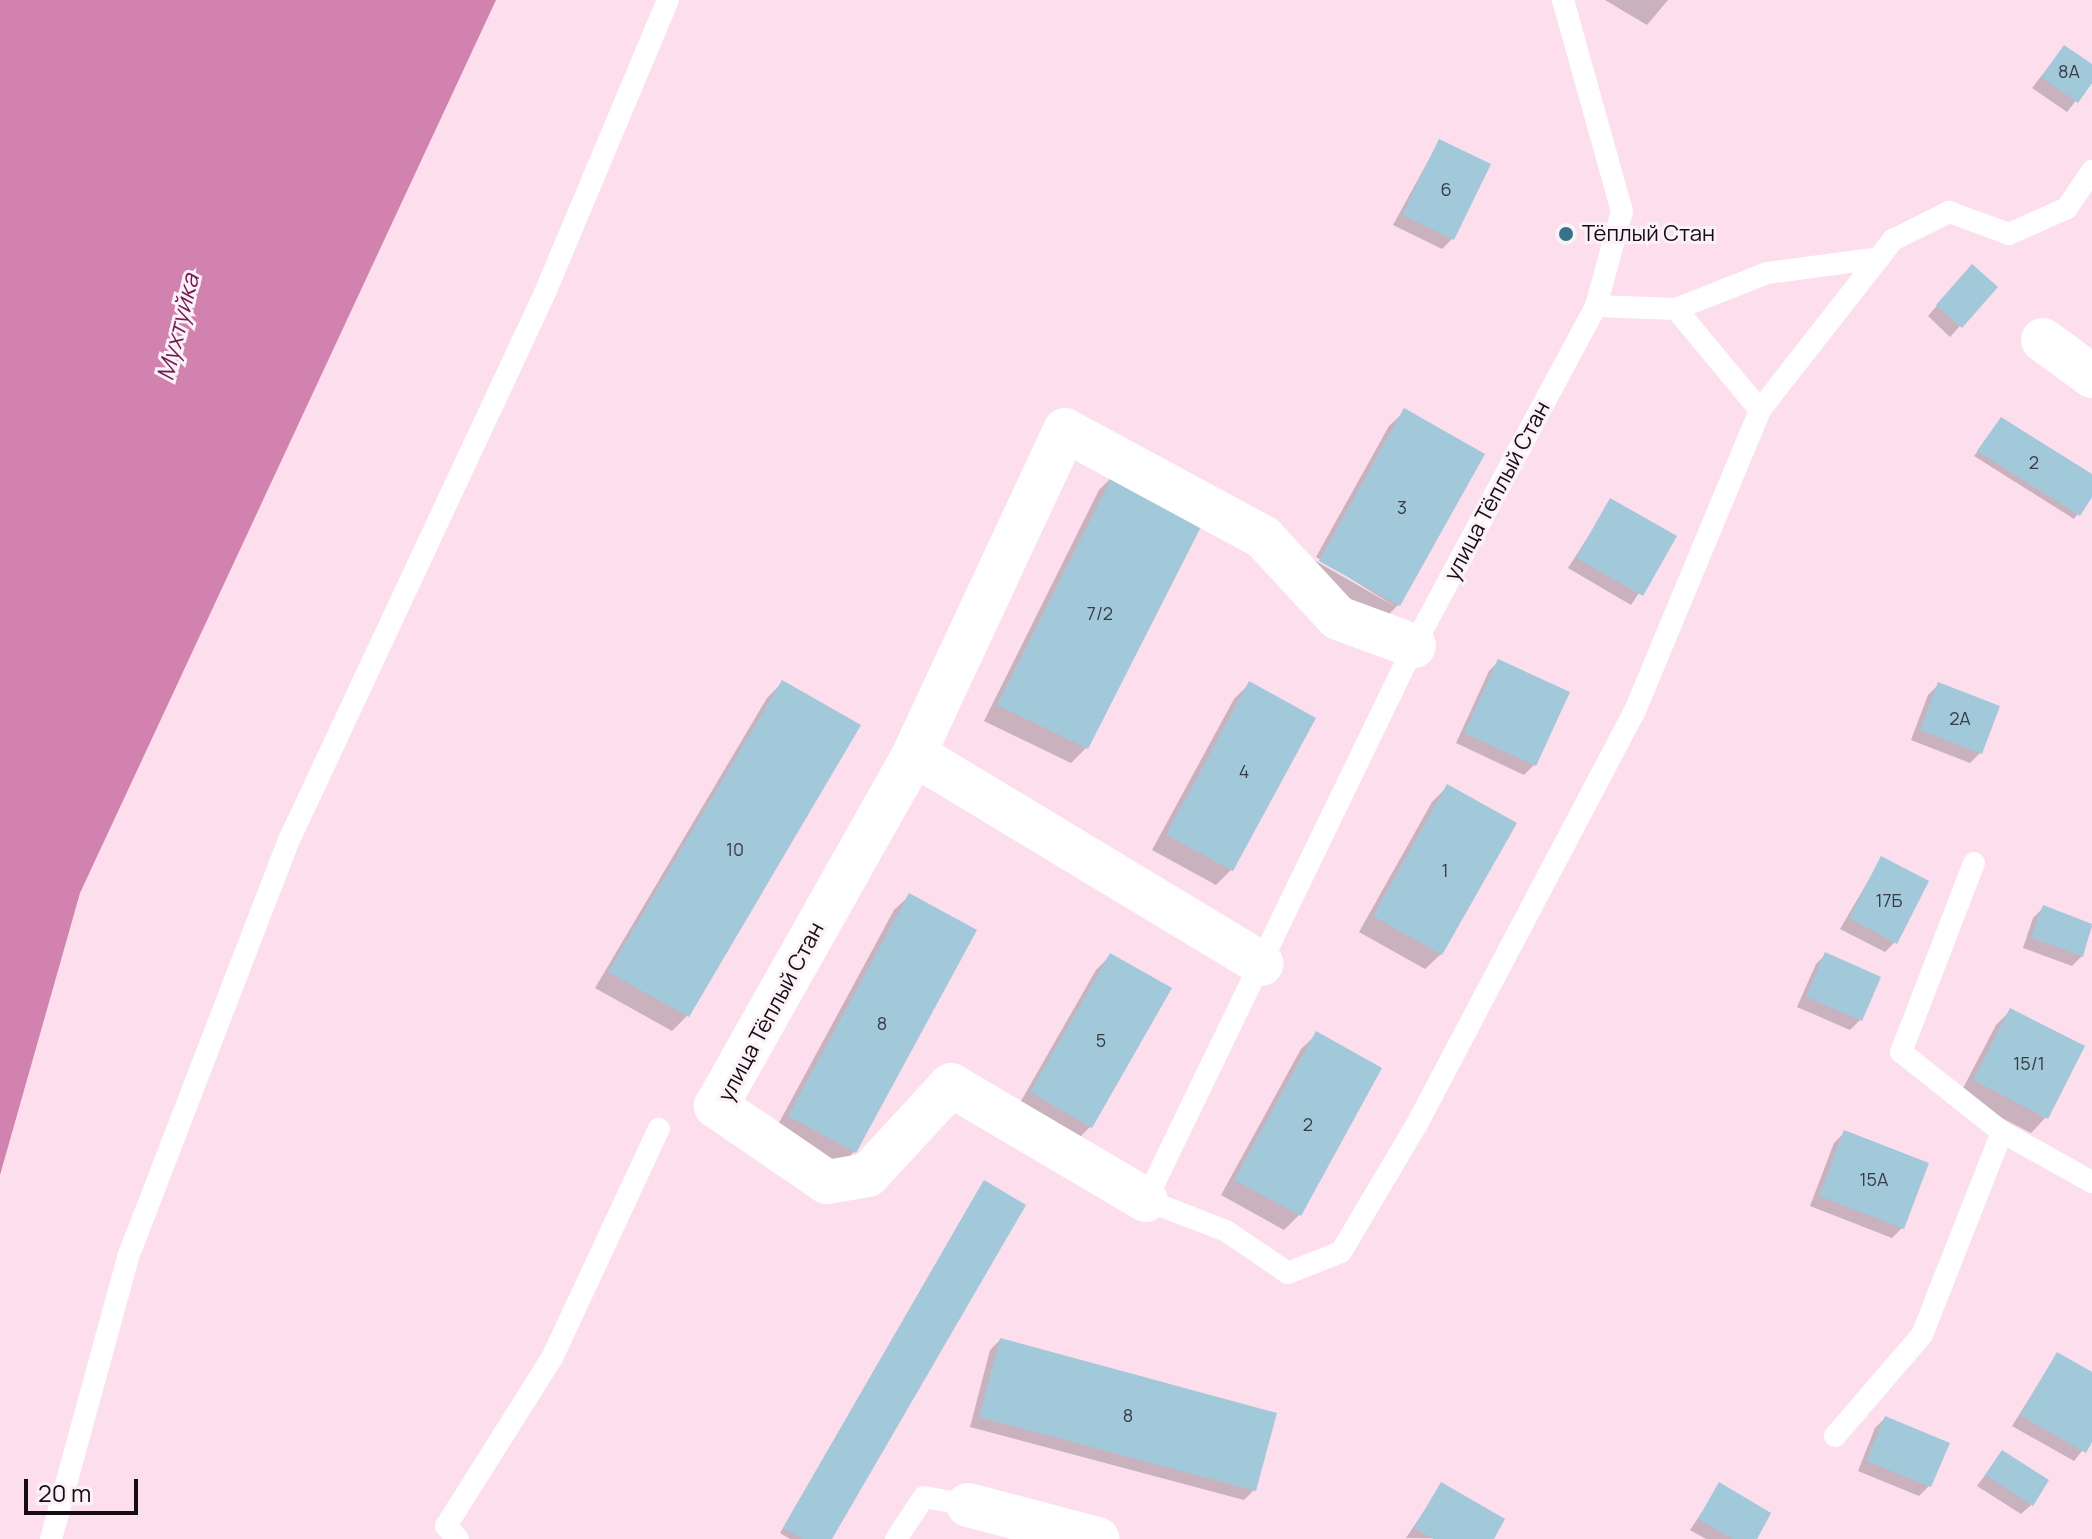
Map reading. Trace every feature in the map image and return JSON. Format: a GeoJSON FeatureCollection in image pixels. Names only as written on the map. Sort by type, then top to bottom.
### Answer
{"type":"FeatureCollection","features":[{"type":"Feature","properties":{"kind":"street"},"geometry":{"type":"LineString","coordinates":[[2043,340],[2092,376]]}},
{"type":"Feature","properties":{"kind":"street"},"geometry":{"type":"LineString","coordinates":[[1262,964],[914,754],[1065,430],[1263,537],[1338,618],[1414,646]]}},
{"type":"Feature","properties":{"kind":"street","name":"улица Тёплый Стан"},"geometry":{"type":"LineString","coordinates":[[914,754],[716,1106],[827,1182],[868,1175],[951,1085],[1146,1200]]}},
{"type":"Feature","properties":{"kind":"street"},"geometry":{"type":"LineString","coordinates":[[968,1505],[1084,1537]]}},
{"type":"Feature","properties":{"kind":"lane"},"geometry":{"type":"LineString","coordinates":[[51,1539],[128,1257],[290,838],[544,295],[668,0]]}},
{"type":"Feature","properties":{"kind":"lane","name":"улица Тёплый Стан"},"geometry":{"type":"LineString","coordinates":[[1146,1200],[1414,646],[1596,306],[1622,211],[1563,0]]}},
{"type":"Feature","properties":{"kind":"lane"},"geometry":{"type":"LineString","coordinates":[[1146,1200],[1226,1231],[1288,1273],[1341,1252],[1417,1124],[1634,713],[1760,410],[1893,240],[1949,212],[2009,234],[2067,208],[2092,171]]}},
{"type":"Feature","properties":{"kind":"lane"},"geometry":{"type":"LineString","coordinates":[[1596,306],[1676,309],[1767,273],[1879,258]]}},
{"type":"Feature","properties":{"kind":"lane"},"geometry":{"type":"LineString","coordinates":[[1676,309],[1760,410]]}},
{"type":"Feature","properties":{"kind":"lane"},"geometry":{"type":"LineString","coordinates":[[1974,863],[1901,1052],[2002,1132],[2092,1182]]}},
{"type":"Feature","properties":{"kind":"lane"},"geometry":{"type":"LineString","coordinates":[[458,1539],[446,1526],[552,1358],[659,1129]]}},
{"type":"Feature","properties":{"kind":"lane"},"geometry":{"type":"LineString","coordinates":[[1835,1436],[1922,1335],[2002,1132]]}},
{"type":"Feature","properties":{"kind":"lane"},"geometry":{"type":"LineString","coordinates":[[896,1539],[924,1497],[968,1505]]}},
{"type":"Feature","properties":{"kind":"water","name":"Мухтуйка"},"geometry":{"type":"Polygon","coordinates":[[[0,0],[496,0],[80,893],[0,1175],[0,0]]]}},
{"type":"Feature","properties":{"kind":"building"},"geometry":{"type":"Polygon","coordinates":[[[2064,45],[2092,64],[2092,83],[2078,103],[2041,77],[2064,45]]]}},
{"type":"Feature","properties":{"kind":"building"},"geometry":{"type":"Polygon","coordinates":[[[1439,139],[1491,164],[1454,240],[1402,215],[1439,139]]]}},
{"type":"Feature","properties":{"kind":"building"},"geometry":{"type":"Polygon","coordinates":[[[1972,264],[1998,287],[1962,328],[1936,305],[1972,264]]]}},
{"type":"Feature","properties":{"kind":"building"},"geometry":{"type":"Polygon","coordinates":[[[1404,408],[1485,454],[1400,606],[1319,561],[1404,408]]]}},
{"type":"Feature","properties":{"kind":"building"},"geometry":{"type":"Polygon","coordinates":[[[2001,417],[2092,474],[2092,497],[2080,516],[1977,451],[2001,417]]]}},
{"type":"Feature","properties":{"kind":"building"},"geometry":{"type":"Polygon","coordinates":[[[1114,473],[1204,521],[1088,749],[997,705],[1114,473]]]}},
{"type":"Feature","properties":{"kind":"building"},"geometry":{"type":"Polygon","coordinates":[[[1610,498],[1677,536],[1643,596],[1576,558],[1610,498]]]}},
{"type":"Feature","properties":{"kind":"building"},"geometry":{"type":"Polygon","coordinates":[[[1498,659],[1570,692],[1536,766],[1464,733],[1498,659]]]}},
{"type":"Feature","properties":{"kind":"building"},"geometry":{"type":"Polygon","coordinates":[[[782,680],[861,725],[689,1017],[608,972],[782,680]]]}},
{"type":"Feature","properties":{"kind":"building"},"geometry":{"type":"Polygon","coordinates":[[[1249,681],[1316,718],[1233,871],[1166,835],[1249,681]]]}},
{"type":"Feature","properties":{"kind":"building"},"geometry":{"type":"Polygon","coordinates":[[[1938,682],[2000,706],[1982,754],[1920,730],[1938,682]]]}},
{"type":"Feature","properties":{"kind":"building"},"geometry":{"type":"Polygon","coordinates":[[[1447,784],[1517,823],[1442,955],[1373,916],[1447,784]]]}},
{"type":"Feature","properties":{"kind":"building"},"geometry":{"type":"Polygon","coordinates":[[[1881,856],[1929,881],[1897,944],[1849,918],[1881,856]]]}},
{"type":"Feature","properties":{"kind":"building"},"geometry":{"type":"Polygon","coordinates":[[[909,893],[977,930],[856,1153],[788,1116],[909,893]]]}},
{"type":"Feature","properties":{"kind":"building"},"geometry":{"type":"Polygon","coordinates":[[[2043,905],[2092,924],[2083,957],[2031,937],[2043,905]]]}},
{"type":"Feature","properties":{"kind":"building"},"geometry":{"type":"Polygon","coordinates":[[[1825,952],[1881,977],[1862,1021],[1806,997],[1825,952]]]}},
{"type":"Feature","properties":{"kind":"building"},"geometry":{"type":"Polygon","coordinates":[[[1110,953],[1172,988],[1092,1128],[1030,1092],[1110,953]]]}},
{"type":"Feature","properties":{"kind":"building"},"geometry":{"type":"Polygon","coordinates":[[[2010,1008],[2085,1046],[2048,1119],[1973,1080],[2010,1008]]]}},
{"type":"Feature","properties":{"kind":"building"},"geometry":{"type":"Polygon","coordinates":[[[1316,1031],[1382,1068],[1301,1216],[1234,1180],[1316,1031]]]}},
{"type":"Feature","properties":{"kind":"building"},"geometry":{"type":"Polygon","coordinates":[[[1844,1130],[1929,1163],[1904,1229],[1819,1196],[1844,1130]]]}},
{"type":"Feature","properties":{"kind":"building"},"geometry":{"type":"Polygon","coordinates":[[[984,1180],[1026,1205],[832,1539],[802,1539],[783,1528],[984,1180]]]}},
{"type":"Feature","properties":{"kind":"building"},"geometry":{"type":"Polygon","coordinates":[[[1000,1338],[1277,1413],[1256,1491],[979,1417],[1000,1338]]]}},
{"type":"Feature","properties":{"kind":"building"},"geometry":{"type":"Polygon","coordinates":[[[2057,1352],[2092,1372],[2092,1442],[2086,1453],[2020,1415],[2057,1352]]]}},
{"type":"Feature","properties":{"kind":"building"},"geometry":{"type":"Polygon","coordinates":[[[1885,1416],[1950,1443],[1931,1487],[1866,1461],[1885,1416]]]}},
{"type":"Feature","properties":{"kind":"building"},"geometry":{"type":"Polygon","coordinates":[[[2002,1450],[2049,1480],[2033,1506],[1985,1475],[2002,1450]]]}},
{"type":"Feature","properties":{"kind":"building"},"geometry":{"type":"Polygon","coordinates":[[[1441,1482],[1505,1519],[1494,1539],[1434,1539],[1414,1528],[1441,1482]]]}},
{"type":"Feature","properties":{"kind":"building"},"geometry":{"type":"Polygon","coordinates":[[[1719,1482],[1771,1513],[1757,1539],[1733,1539],[1698,1519],[1719,1482]]]}},
{"type":"Feature","properties":{"kind":"place","name":"Тёплый Стан"},"geometry":{"type":"Point","coordinates":[1566,234]}}]}
